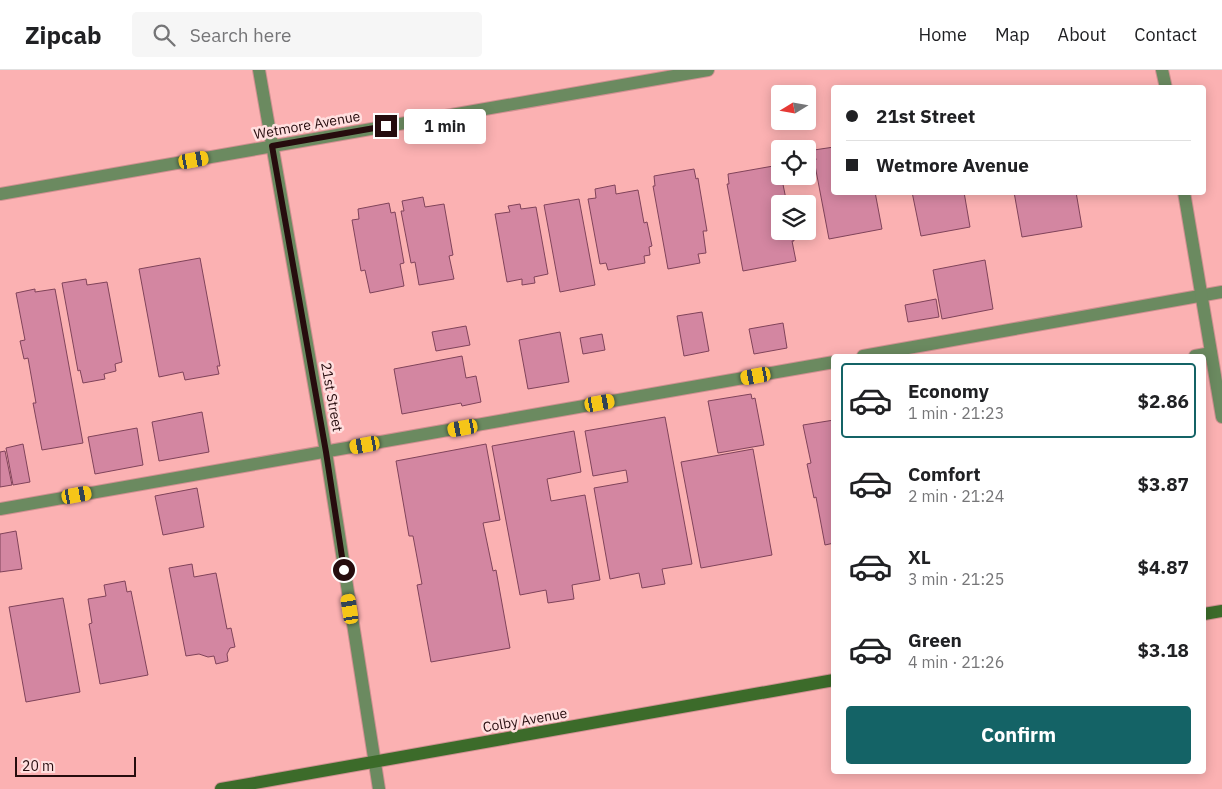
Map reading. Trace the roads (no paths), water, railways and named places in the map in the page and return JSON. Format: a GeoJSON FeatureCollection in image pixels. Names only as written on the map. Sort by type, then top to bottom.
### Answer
{"type":"FeatureCollection","features":[{"type":"Feature","properties":{"kind":"main road"},"geometry":{"type":"LineString","coordinates":[[1206,614],[1222,611]]}},
{"type":"Feature","properties":{"kind":"main road","name":"Colby Avenue"},"geometry":{"type":"LineString","coordinates":[[221,789],[831,681]]}},
{"type":"Feature","properties":{"kind":"street","name":"21st Street"},"geometry":{"type":"LineString","coordinates":[[259,70],[326,452],[379,789]]}},
{"type":"Feature","properties":{"kind":"street","name":"Wetmore Avenue"},"geometry":{"type":"LineString","coordinates":[[0,194],[708,70]]}},
{"type":"Feature","properties":{"kind":"street"},"geometry":{"type":"LineString","coordinates":[[1162,70],[1165,85]]}},
{"type":"Feature","properties":{"kind":"street"},"geometry":{"type":"LineString","coordinates":[[1185,195],[1222,417]]}},
{"type":"Feature","properties":{"kind":"street"},"geometry":{"type":"LineString","coordinates":[[874,354],[1222,292]]}},
{"type":"Feature","properties":{"kind":"street"},"geometry":{"type":"LineString","coordinates":[[1206,354],[1211,353]]}},
{"type":"Feature","properties":{"kind":"street"},"geometry":{"type":"LineString","coordinates":[[0,509],[831,363]]}}]}
